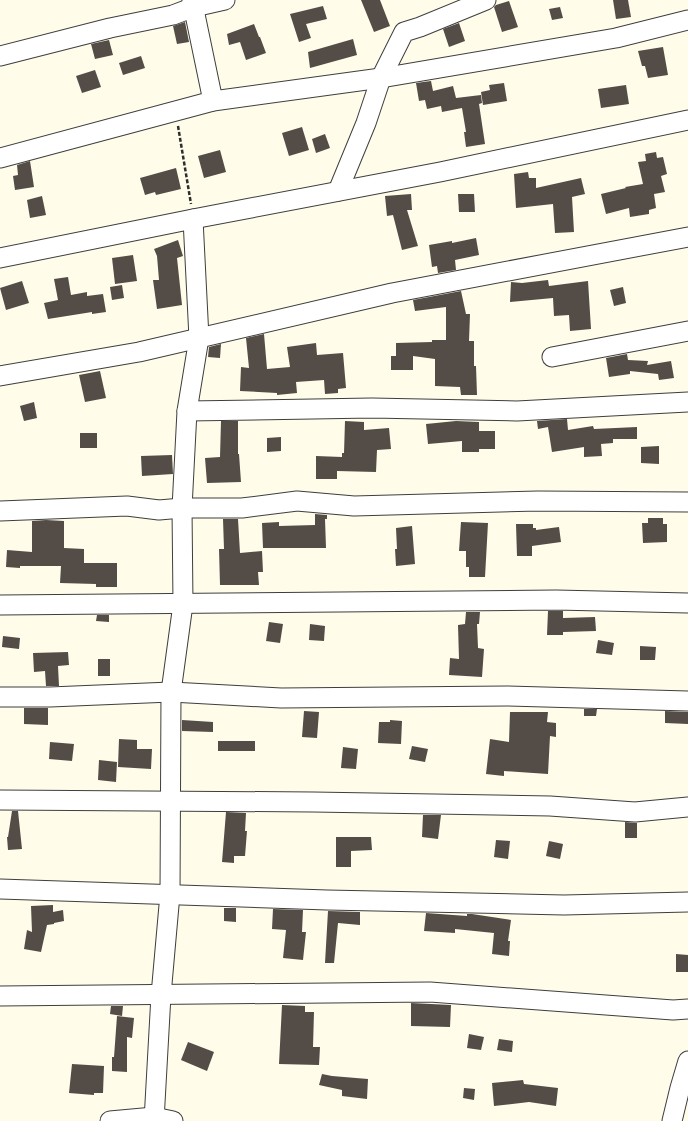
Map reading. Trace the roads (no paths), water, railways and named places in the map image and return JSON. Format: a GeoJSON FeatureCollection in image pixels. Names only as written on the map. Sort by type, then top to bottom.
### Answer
{"type":"FeatureCollection","features":[{"type":"Feature","properties":{"kind":"street"},"geometry":{"type":"LineString","coordinates":[[0,56],[110,28],[173,15],[193,4],[225,0]]}},
{"type":"Feature","properties":{"kind":"street"},"geometry":{"type":"LineString","coordinates":[[338,191],[366,123],[381,78],[404,32],[486,0]]}},
{"type":"Feature","properties":{"kind":"street"},"geometry":{"type":"LineString","coordinates":[[193,4],[213,101]]}},
{"type":"Feature","properties":{"kind":"street"},"geometry":{"type":"LineString","coordinates":[[0,158],[213,101],[381,78],[616,38],[688,20]]}},
{"type":"Feature","properties":{"kind":"street"},"geometry":{"type":"LineString","coordinates":[[0,258],[440,172],[688,120]]}},
{"type":"Feature","properties":{"kind":"street"},"geometry":{"type":"LineString","coordinates":[[154,1119],[161,995],[170,894],[171,692],[183,604],[182,508],[187,411],[199,338],[194,219]]}},
{"type":"Feature","properties":{"kind":"street"},"geometry":{"type":"LineString","coordinates":[[0,376],[139,352],[392,293],[688,237]]}},
{"type":"Feature","properties":{"kind":"street"},"geometry":{"type":"LineString","coordinates":[[552,357],[688,331]]}},
{"type":"Feature","properties":{"kind":"street"},"geometry":{"type":"LineString","coordinates":[[187,411],[372,408],[517,412],[688,402]]}},
{"type":"Feature","properties":{"kind":"street"},"geometry":{"type":"LineString","coordinates":[[0,511],[127,506],[159,510],[182,508],[242,508],[297,501],[354,506],[538,501],[688,502]]}},
{"type":"Feature","properties":{"kind":"street"},"geometry":{"type":"LineString","coordinates":[[0,605],[556,600],[688,603]]}},
{"type":"Feature","properties":{"kind":"street"},"geometry":{"type":"LineString","coordinates":[[0,697],[50,697],[171,692],[280,698],[507,696],[688,701]]}},
{"type":"Feature","properties":{"kind":"street"},"geometry":{"type":"LineString","coordinates":[[0,800],[542,806],[635,812],[688,807]]}},
{"type":"Feature","properties":{"kind":"street"},"geometry":{"type":"LineString","coordinates":[[0,889],[327,900],[564,905],[688,902]]}},
{"type":"Feature","properties":{"kind":"street"},"geometry":{"type":"LineString","coordinates":[[0,996],[430,992],[665,1010],[688,1009]]}},
{"type":"Feature","properties":{"kind":"street"},"geometry":{"type":"LineString","coordinates":[[672,1121],[688,1061]]}},
{"type":"Feature","properties":{"kind":"street"},"geometry":{"type":"LineString","coordinates":[[110,1121],[154,1119],[173,1121]]}}]}
